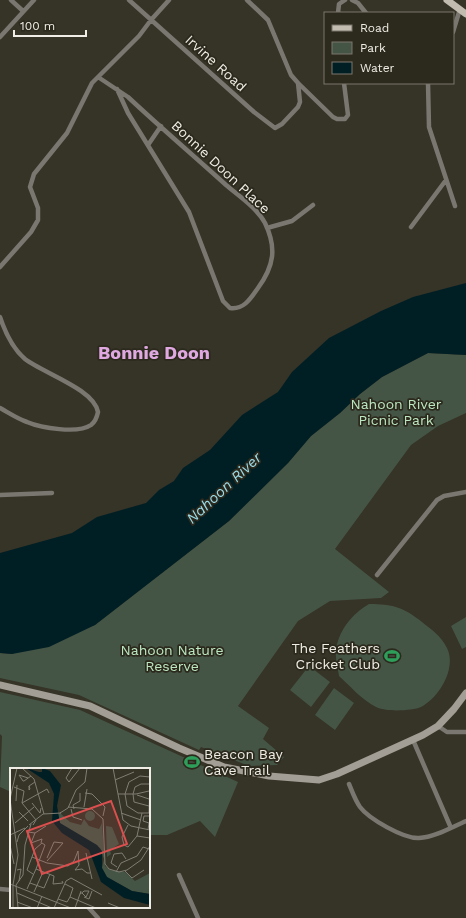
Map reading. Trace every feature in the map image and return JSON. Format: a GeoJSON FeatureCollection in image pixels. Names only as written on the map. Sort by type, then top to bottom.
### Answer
{"type":"FeatureCollection","features":[{"type":"Feature","properties":{"kind":"main road"},"geometry":{"type":"LineString","coordinates":[[446,0],[466,14]]}},
{"type":"Feature","properties":{"kind":"street"},"geometry":{"type":"LineString","coordinates":[[11,0],[23,11]]}},
{"type":"Feature","properties":{"kind":"street"},"geometry":{"type":"LineString","coordinates":[[0,37],[34,0]]}},
{"type":"Feature","properties":{"kind":"street","name":"Irvine Road"},"geometry":{"type":"LineString","coordinates":[[129,0],[271,127],[279,127],[290,117],[300,102],[298,83]]}},
{"type":"Feature","properties":{"kind":"street"},"geometry":{"type":"LineString","coordinates":[[0,267],[31,232],[38,220],[38,208],[30,191],[30,184],[34,174],[64,139],[89,88],[139,36],[169,0]]}},
{"type":"Feature","properties":{"kind":"street"},"geometry":{"type":"LineString","coordinates":[[247,0],[268,20],[291,75],[333,117],[340,120],[345,119],[348,115],[344,84]]}},
{"type":"Feature","properties":{"kind":"street"},"geometry":{"type":"LineString","coordinates":[[338,12],[339,4],[345,0]]}},
{"type":"Feature","properties":{"kind":"street"},"geometry":{"type":"LineString","coordinates":[[352,0],[365,12]]}},
{"type":"Feature","properties":{"kind":"street"},"geometry":{"type":"LineString","coordinates":[[454,29],[460,9]]}},
{"type":"Feature","properties":{"kind":"street","name":"Bonnie Doon Place"},"geometry":{"type":"LineString","coordinates":[[98,77],[117,89],[161,126],[259,214],[267,228],[273,257],[270,271],[246,304],[240,307],[230,308],[223,301],[189,212],[121,100],[117,89]]}},
{"type":"Feature","properties":{"kind":"street"},"geometry":{"type":"LineString","coordinates":[[428,84],[429,127],[455,206]]}},
{"type":"Feature","properties":{"kind":"street","name":"Bonnie Doon Place"},"geometry":{"type":"LineString","coordinates":[[148,145],[161,126]]}},
{"type":"Feature","properties":{"kind":"street"},"geometry":{"type":"LineString","coordinates":[[411,227],[446,180]]}},
{"type":"Feature","properties":{"kind":"street"},"geometry":{"type":"LineString","coordinates":[[267,228],[292,222],[313,206]]}},
{"type":"Feature","properties":{"kind":"street"},"geometry":{"type":"LineString","coordinates":[[0,317],[8,338],[22,356],[40,369],[84,393],[96,405],[98,412],[94,422],[89,426],[76,429],[66,429],[32,424],[0,408]]}},
{"type":"Feature","properties":{"kind":"street"},"geometry":{"type":"LineString","coordinates":[[377,574],[437,500],[444,496],[466,492]]}},
{"type":"Feature","properties":{"kind":"street"},"geometry":{"type":"LineString","coordinates":[[0,495],[52,493]]}},
{"type":"Feature","properties":{"kind":"street"},"geometry":{"type":"LineString","coordinates":[[0,684],[90,706],[179,748],[224,767],[269,776],[319,780],[337,774],[413,740],[438,726],[454,710],[466,693]]}},
{"type":"Feature","properties":{"kind":"street"},"geometry":{"type":"LineString","coordinates":[[438,726],[447,732],[466,732]]}},
{"type":"Feature","properties":{"kind":"street"},"geometry":{"type":"LineString","coordinates":[[413,740],[451,828]]}},
{"type":"Feature","properties":{"kind":"street"},"geometry":{"type":"LineString","coordinates":[[349,784],[359,806],[404,835],[420,838],[451,828],[466,821]]}},
{"type":"Feature","properties":{"kind":"street"},"geometry":{"type":"LineString","coordinates":[[180,875],[198,918]]}},
{"type":"Feature","properties":{"kind":"street"},"geometry":{"type":"LineString","coordinates":[[0,889],[10,890]]}},
{"type":"Feature","properties":{"kind":"street"},"geometry":{"type":"LineString","coordinates":[[89,908],[98,918]]}},
{"type":"Feature","properties":{"kind":"green space","name":"Nahoon Nature Reserve"},"geometry":{"type":"Polygon","coordinates":[[[428,353],[466,355],[466,413],[438,426],[411,445],[335,549],[389,592],[381,598],[330,601],[298,621],[238,706],[269,728],[263,739],[284,757],[277,765],[249,766],[201,747],[199,750],[79,695],[0,678],[0,653],[12,654],[95,625],[229,521],[288,463],[311,436],[340,413],[360,394],[382,377],[428,353]]]}},
{"type":"Feature","properties":{"kind":"green space","name":"The Feathers Cricket Club"},"geometry":{"type":"Polygon","coordinates":[[[369,604],[397,607],[409,613],[436,634],[447,648],[450,664],[448,673],[440,690],[428,703],[421,707],[398,710],[380,709],[356,693],[339,676],[336,660],[337,644],[347,624],[357,613],[369,604]]]}},
{"type":"Feature","properties":{"kind":"green space"},"geometry":{"type":"Polygon","coordinates":[[[466,617],[466,647],[462,649],[451,626],[466,617]]]}},
{"type":"Feature","properties":{"kind":"green space"},"geometry":{"type":"Polygon","coordinates":[[[309,666],[330,682],[311,707],[290,690],[309,666]]]}},
{"type":"Feature","properties":{"kind":"green space"},"geometry":{"type":"Polygon","coordinates":[[[334,688],[354,703],[335,730],[315,715],[334,688]]]}},
{"type":"Feature","properties":{"kind":"green space"},"geometry":{"type":"Polygon","coordinates":[[[0,692],[80,710],[238,782],[215,837],[200,821],[167,835],[150,835],[150,768],[10,768],[10,792],[0,787],[2,736],[0,734],[0,692]]]}},
{"type":"Feature","properties":{"kind":"water","name":"Nahoon River"},"geometry":{"type":"Polygon","coordinates":[[[466,283],[466,355],[428,353],[382,377],[311,436],[288,463],[229,521],[95,625],[49,647],[12,654],[0,653],[0,553],[72,533],[97,517],[146,503],[159,490],[174,481],[183,468],[210,450],[242,415],[278,392],[292,372],[329,338],[381,311],[413,297],[466,283]]]}},
{"type":"Feature","properties":{"kind":"place","name":"The Feathers Cricket Club"},"geometry":{"type":"Point","coordinates":[392,656]}},
{"type":"Feature","properties":{"kind":"place","name":"Beacon Bay Cave Trail"},"geometry":{"type":"Point","coordinates":[192,762]}},
{"type":"Feature","properties":{"kind":"district","name":"Bonnie Doon"},"geometry":{"type":"Point","coordinates":[154,353]}},
{"type":"Feature","properties":{"kind":"park label","name":"Nahoon River Picnic Park"},"geometry":{"type":"Point","coordinates":[396,412]}}]}
